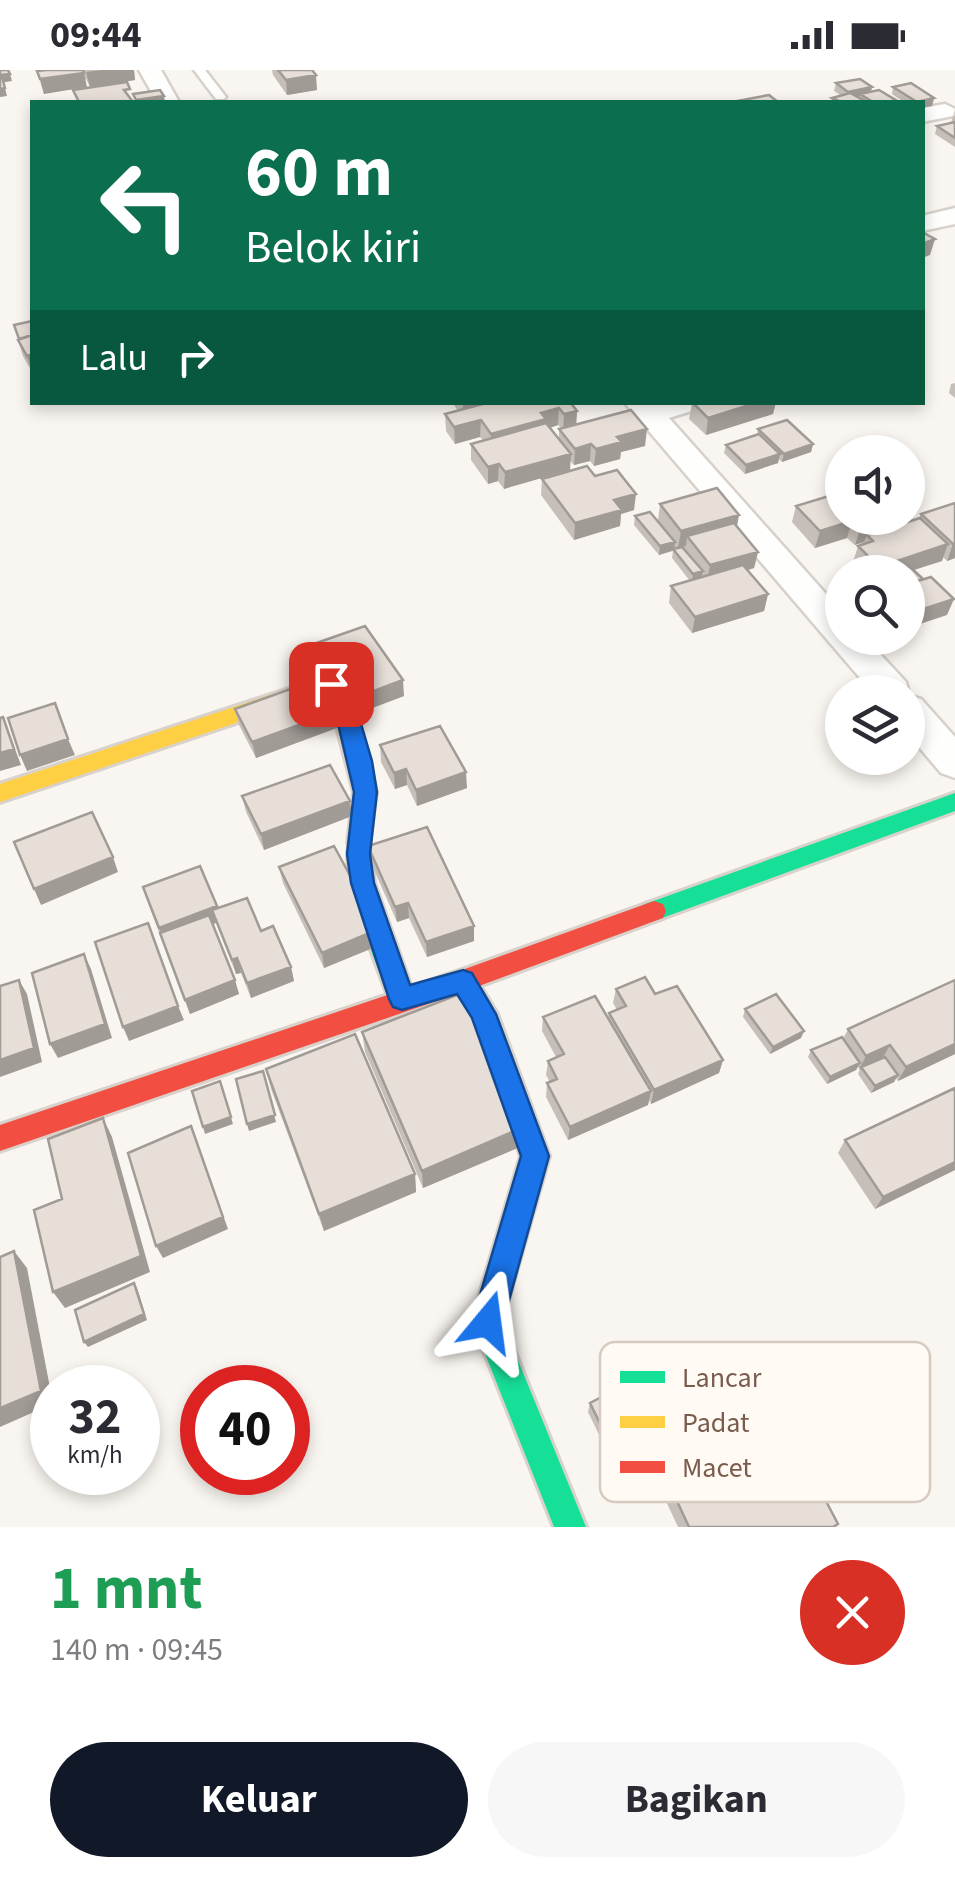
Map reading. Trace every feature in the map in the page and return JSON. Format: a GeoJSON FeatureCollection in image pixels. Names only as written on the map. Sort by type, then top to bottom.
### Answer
{"type":"FeatureCollection","features":[{"type":"Feature","properties":{"kind":"street"},"geometry":{"type":"LineString","coordinates":[[150,70],[167,100]]}},
{"type":"Feature","properties":{"kind":"street"},"geometry":{"type":"LineString","coordinates":[[925,223],[955,216]]}},
{"type":"Feature","properties":{"kind":"street"},"geometry":{"type":"LineString","coordinates":[[644,408],[825,614]]}},
{"type":"Feature","properties":{"kind":"street"},"geometry":{"type":"LineString","coordinates":[[861,655],[878,675]]}},
{"type":"Feature","properties":{"kind":"street"},"geometry":{"type":"LineString","coordinates":[[0,793],[331,684],[340,690],[361,761],[365,792],[358,854],[362,883],[402,999]]}},
{"type":"Feature","properties":{"kind":"street"},"geometry":{"type":"LineString","coordinates":[[925,729],[955,763]]}},
{"type":"Feature","properties":{"kind":"street"},"geometry":{"type":"LineString","coordinates":[[0,1138],[463,981],[955,802]]}},
{"type":"Feature","properties":{"kind":"street"},"geometry":{"type":"LineString","coordinates":[[463,981],[484,1014],[535,1156],[488,1322],[570,1527]]}},
{"type":"Feature","properties":{"kind":"lane"},"geometry":{"type":"LineString","coordinates":[[199,70],[220,97]]}},
{"type":"Feature","properties":{"kind":"building"},"geometry":{"type":"Polygon","coordinates":[[[278,70],[312,70],[316,75],[286,80],[278,70]]]}},
{"type":"Feature","properties":{"kind":"building"},"geometry":{"type":"Polygon","coordinates":[[[37,71],[84,73],[40,79],[37,71]]]}},
{"type":"Feature","properties":{"kind":"building"},"geometry":{"type":"Polygon","coordinates":[[[860,79],[872,87],[848,92],[836,83],[860,79]]]}},
{"type":"Feature","properties":{"kind":"building"},"geometry":{"type":"Polygon","coordinates":[[[127,82],[130,89],[124,90],[132,100],[78,100],[73,90],[127,82]]]}},
{"type":"Feature","properties":{"kind":"building"},"geometry":{"type":"Polygon","coordinates":[[[911,83],[934,98],[914,100],[893,87],[911,83]]]}},
{"type":"Feature","properties":{"kind":"building"},"geometry":{"type":"Polygon","coordinates":[[[160,90],[164,96],[136,100],[133,94],[160,90]]]}},
{"type":"Feature","properties":{"kind":"building"},"geometry":{"type":"Polygon","coordinates":[[[879,90],[896,100],[870,100],[860,94],[879,90]]]}},
{"type":"Feature","properties":{"kind":"building"},"geometry":{"type":"Polygon","coordinates":[[[850,93],[863,100],[836,100],[832,98],[850,93]]]}},
{"type":"Feature","properties":{"kind":"building"},"geometry":{"type":"Polygon","coordinates":[[[769,95],[775,100],[743,100],[769,95]]]}},
{"type":"Feature","properties":{"kind":"building"},"geometry":{"type":"Polygon","coordinates":[[[955,122],[955,138],[937,126],[955,122]]]}},
{"type":"Feature","properties":{"kind":"building"},"geometry":{"type":"Polygon","coordinates":[[[30,321],[30,336],[19,339],[14,325],[30,321]]]}},
{"type":"Feature","properties":{"kind":"building"},"geometry":{"type":"Polygon","coordinates":[[[30,336],[30,355],[27,356],[18,340],[30,336]]]}},
{"type":"Feature","properties":{"kind":"building"},"geometry":{"type":"Polygon","coordinates":[[[479,405],[572,405],[577,411],[564,414],[559,408],[541,413],[546,419],[491,434],[481,420],[454,427],[445,414],[479,405]]]}},
{"type":"Feature","properties":{"kind":"building"},"geometry":{"type":"Polygon","coordinates":[[[695,405],[749,405],[708,418],[695,405]]]}},
{"type":"Feature","properties":{"kind":"building"},"geometry":{"type":"Polygon","coordinates":[[[631,410],[647,429],[617,437],[622,442],[596,449],[591,444],[575,449],[559,429],[631,410]]]}},
{"type":"Feature","properties":{"kind":"building"},"geometry":{"type":"Polygon","coordinates":[[[787,420],[813,444],[784,454],[758,429],[787,420]]]}},
{"type":"Feature","properties":{"kind":"building"},"geometry":{"type":"Polygon","coordinates":[[[546,423],[571,454],[505,472],[499,464],[488,467],[471,444],[546,423]]]}},
{"type":"Feature","properties":{"kind":"building"},"geometry":{"type":"Polygon","coordinates":[[[759,434],[780,454],[746,465],[726,445],[759,434]]]}},
{"type":"Feature","properties":{"kind":"building"},"geometry":{"type":"Polygon","coordinates":[[[587,466],[595,476],[617,470],[636,494],[614,500],[622,510],[575,523],[542,479],[587,466]]]}},
{"type":"Feature","properties":{"kind":"building"},"geometry":{"type":"Polygon","coordinates":[[[717,488],[739,515],[681,531],[660,504],[717,488]]]}},
{"type":"Feature","properties":{"kind":"building"},"geometry":{"type":"Polygon","coordinates":[[[825,497],[825,529],[820,531],[796,506],[825,497]]]}},
{"type":"Feature","properties":{"kind":"building"},"geometry":{"type":"Polygon","coordinates":[[[955,503],[955,544],[925,518],[925,513],[955,503]]]}},
{"type":"Feature","properties":{"kind":"building"},"geometry":{"type":"Polygon","coordinates":[[[650,512],[675,542],[660,546],[635,516],[650,512]]]}},
{"type":"Feature","properties":{"kind":"building"},"geometry":{"type":"Polygon","coordinates":[[[734,523],[758,552],[710,565],[687,536],[734,523]]]}},
{"type":"Feature","properties":{"kind":"building"},"geometry":{"type":"Polygon","coordinates":[[[925,523],[948,544],[915,555],[867,555],[858,546],[873,541],[867,535],[925,535],[925,523]]]}},
{"type":"Feature","properties":{"kind":"building"},"geometry":{"type":"Polygon","coordinates":[[[682,547],[703,571],[693,574],[673,549],[682,547]]]}},
{"type":"Feature","properties":{"kind":"building"},"geometry":{"type":"Polygon","coordinates":[[[743,565],[768,594],[695,617],[671,586],[743,565]]]}},
{"type":"Feature","properties":{"kind":"building"},"geometry":{"type":"Polygon","coordinates":[[[931,577],[954,599],[925,608],[925,579],[931,577]]]}},
{"type":"Feature","properties":{"kind":"building"},"geometry":{"type":"Polygon","coordinates":[[[365,626],[403,680],[358,697],[333,657],[318,663],[308,646],[365,626]]]}},
{"type":"Feature","properties":{"kind":"building"},"geometry":{"type":"Polygon","coordinates":[[[321,678],[340,710],[252,742],[235,709],[321,678]]]}},
{"type":"Feature","properties":{"kind":"building"},"geometry":{"type":"Polygon","coordinates":[[[55,703],[68,739],[20,755],[8,718],[55,703]]]}},
{"type":"Feature","properties":{"kind":"building"},"geometry":{"type":"Polygon","coordinates":[[[3,717],[14,749],[0,753],[0,718],[3,717]]]}},
{"type":"Feature","properties":{"kind":"building"},"geometry":{"type":"Polygon","coordinates":[[[440,726],[466,772],[416,790],[406,769],[394,773],[380,745],[440,726]]]}},
{"type":"Feature","properties":{"kind":"building"},"geometry":{"type":"Polygon","coordinates":[[[330,765],[350,801],[261,834],[242,796],[330,765]]]}},
{"type":"Feature","properties":{"kind":"building"},"geometry":{"type":"Polygon","coordinates":[[[92,812],[113,857],[34,889],[14,842],[92,812]]]}},
{"type":"Feature","properties":{"kind":"building"},"geometry":{"type":"Polygon","coordinates":[[[427,827],[474,926],[426,942],[408,903],[395,907],[368,846],[427,827]]]}},
{"type":"Feature","properties":{"kind":"building"},"geometry":{"type":"Polygon","coordinates":[[[334,846],[379,929],[322,953],[279,867],[334,846]]]}},
{"type":"Feature","properties":{"kind":"building"},"geometry":{"type":"Polygon","coordinates":[[[200,866],[217,906],[159,928],[143,887],[200,866]]]}},
{"type":"Feature","properties":{"kind":"building"},"geometry":{"type":"Polygon","coordinates":[[[247,898],[261,931],[273,926],[291,967],[247,983],[237,958],[232,960],[212,910],[247,898]]]}},
{"type":"Feature","properties":{"kind":"building"},"geometry":{"type":"Polygon","coordinates":[[[209,915],[235,980],[185,1000],[160,933],[209,915]]]}},
{"type":"Feature","properties":{"kind":"building"},"geometry":{"type":"Polygon","coordinates":[[[148,923],[178,1006],[123,1027],[95,942],[148,923]]]}},
{"type":"Feature","properties":{"kind":"building"},"geometry":{"type":"Polygon","coordinates":[[[84,954],[105,1024],[50,1044],[32,973],[84,954]]]}},
{"type":"Feature","properties":{"kind":"building"},"geometry":{"type":"Polygon","coordinates":[[[645,977],[655,994],[677,986],[723,1060],[654,1090],[609,1013],[626,1006],[616,989],[645,977]]]}},
{"type":"Feature","properties":{"kind":"building"},"geometry":{"type":"Polygon","coordinates":[[[19,980],[34,1048],[0,1060],[0,986],[19,980]]]}},
{"type":"Feature","properties":{"kind":"building"},"geometry":{"type":"Polygon","coordinates":[[[955,980],[955,1044],[906,1067],[890,1045],[866,1056],[848,1029],[955,980]]]}},
{"type":"Feature","properties":{"kind":"building"},"geometry":{"type":"Polygon","coordinates":[[[462,993],[528,1125],[422,1171],[362,1032],[462,993]]]}},
{"type":"Feature","properties":{"kind":"building"},"geometry":{"type":"Polygon","coordinates":[[[776,994],[804,1031],[773,1047],[745,1009],[776,994]]]}},
{"type":"Feature","properties":{"kind":"building"},"geometry":{"type":"Polygon","coordinates":[[[595,996],[651,1091],[570,1127],[547,1083],[557,1079],[548,1061],[564,1054],[543,1017],[595,996]]]}},
{"type":"Feature","properties":{"kind":"building"},"geometry":{"type":"Polygon","coordinates":[[[355,1034],[415,1174],[319,1214],[266,1069],[355,1034]]]}},
{"type":"Feature","properties":{"kind":"building"},"geometry":{"type":"Polygon","coordinates":[[[842,1037],[860,1063],[830,1077],[811,1050],[842,1037]]]}},
{"type":"Feature","properties":{"kind":"building"},"geometry":{"type":"Polygon","coordinates":[[[885,1057],[898,1075],[875,1086],[861,1067],[885,1057]]]}},
{"type":"Feature","properties":{"kind":"building"},"geometry":{"type":"Polygon","coordinates":[[[263,1071],[275,1115],[247,1124],[236,1079],[263,1071]]]}},
{"type":"Feature","properties":{"kind":"building"},"geometry":{"type":"Polygon","coordinates":[[[220,1081],[231,1117],[203,1127],[192,1091],[220,1081]]]}},
{"type":"Feature","properties":{"kind":"building"},"geometry":{"type":"Polygon","coordinates":[[[955,1088],[955,1162],[883,1197],[845,1140],[955,1088]]]}},
{"type":"Feature","properties":{"kind":"building"},"geometry":{"type":"Polygon","coordinates":[[[103,1118],[141,1256],[53,1292],[34,1210],[62,1199],[48,1139],[103,1118]]]}},
{"type":"Feature","properties":{"kind":"building"},"geometry":{"type":"Polygon","coordinates":[[[191,1126],[223,1217],[156,1246],[128,1153],[191,1126]]]}},
{"type":"Feature","properties":{"kind":"building"},"geometry":{"type":"Polygon","coordinates":[[[14,1251],[36,1365],[30,1365],[30,1396],[0,1408],[0,1257],[14,1251]]]}},
{"type":"Feature","properties":{"kind":"building"},"geometry":{"type":"Polygon","coordinates":[[[134,1283],[144,1314],[84,1342],[75,1310],[134,1283]]]}},
{"type":"Feature","properties":{"kind":"building"},"geometry":{"type":"Polygon","coordinates":[[[600,1398],[600,1423],[590,1403],[600,1398]]]}},
{"type":"Feature","properties":{"kind":"building"},"geometry":{"type":"Polygon","coordinates":[[[677,1502],[826,1502],[838,1524],[833,1527],[689,1527],[677,1502]]]}},
{"type":"Feature","properties":{"kind":"traffic: fast"},"geometry":{"type":"LineString","coordinates":[[654,911],[955,802]]}},
{"type":"Feature","properties":{"kind":"traffic: fast"},"geometry":{"type":"LineString","coordinates":[[360,843],[362,883],[402,999]]}},
{"type":"Feature","properties":{"kind":"traffic: fast"},"geometry":{"type":"LineString","coordinates":[[463,981],[484,1014],[535,1156],[487,1321],[570,1527]]}},
{"type":"Feature","properties":{"kind":"traffic: slow"},"geometry":{"type":"LineString","coordinates":[[0,793],[331,683],[340,690],[365,792],[360,843]]}},
{"type":"Feature","properties":{"kind":"traffic: jam"},"geometry":{"type":"LineString","coordinates":[[0,1138],[463,981],[654,911]]}},
{"type":"Feature","properties":{"kind":"route"},"geometry":{"type":"LineString","coordinates":[[331,684],[340,690],[361,761],[365,792],[358,854],[362,883],[402,999],[463,981],[484,1014],[535,1156],[488,1322]]}}]}
